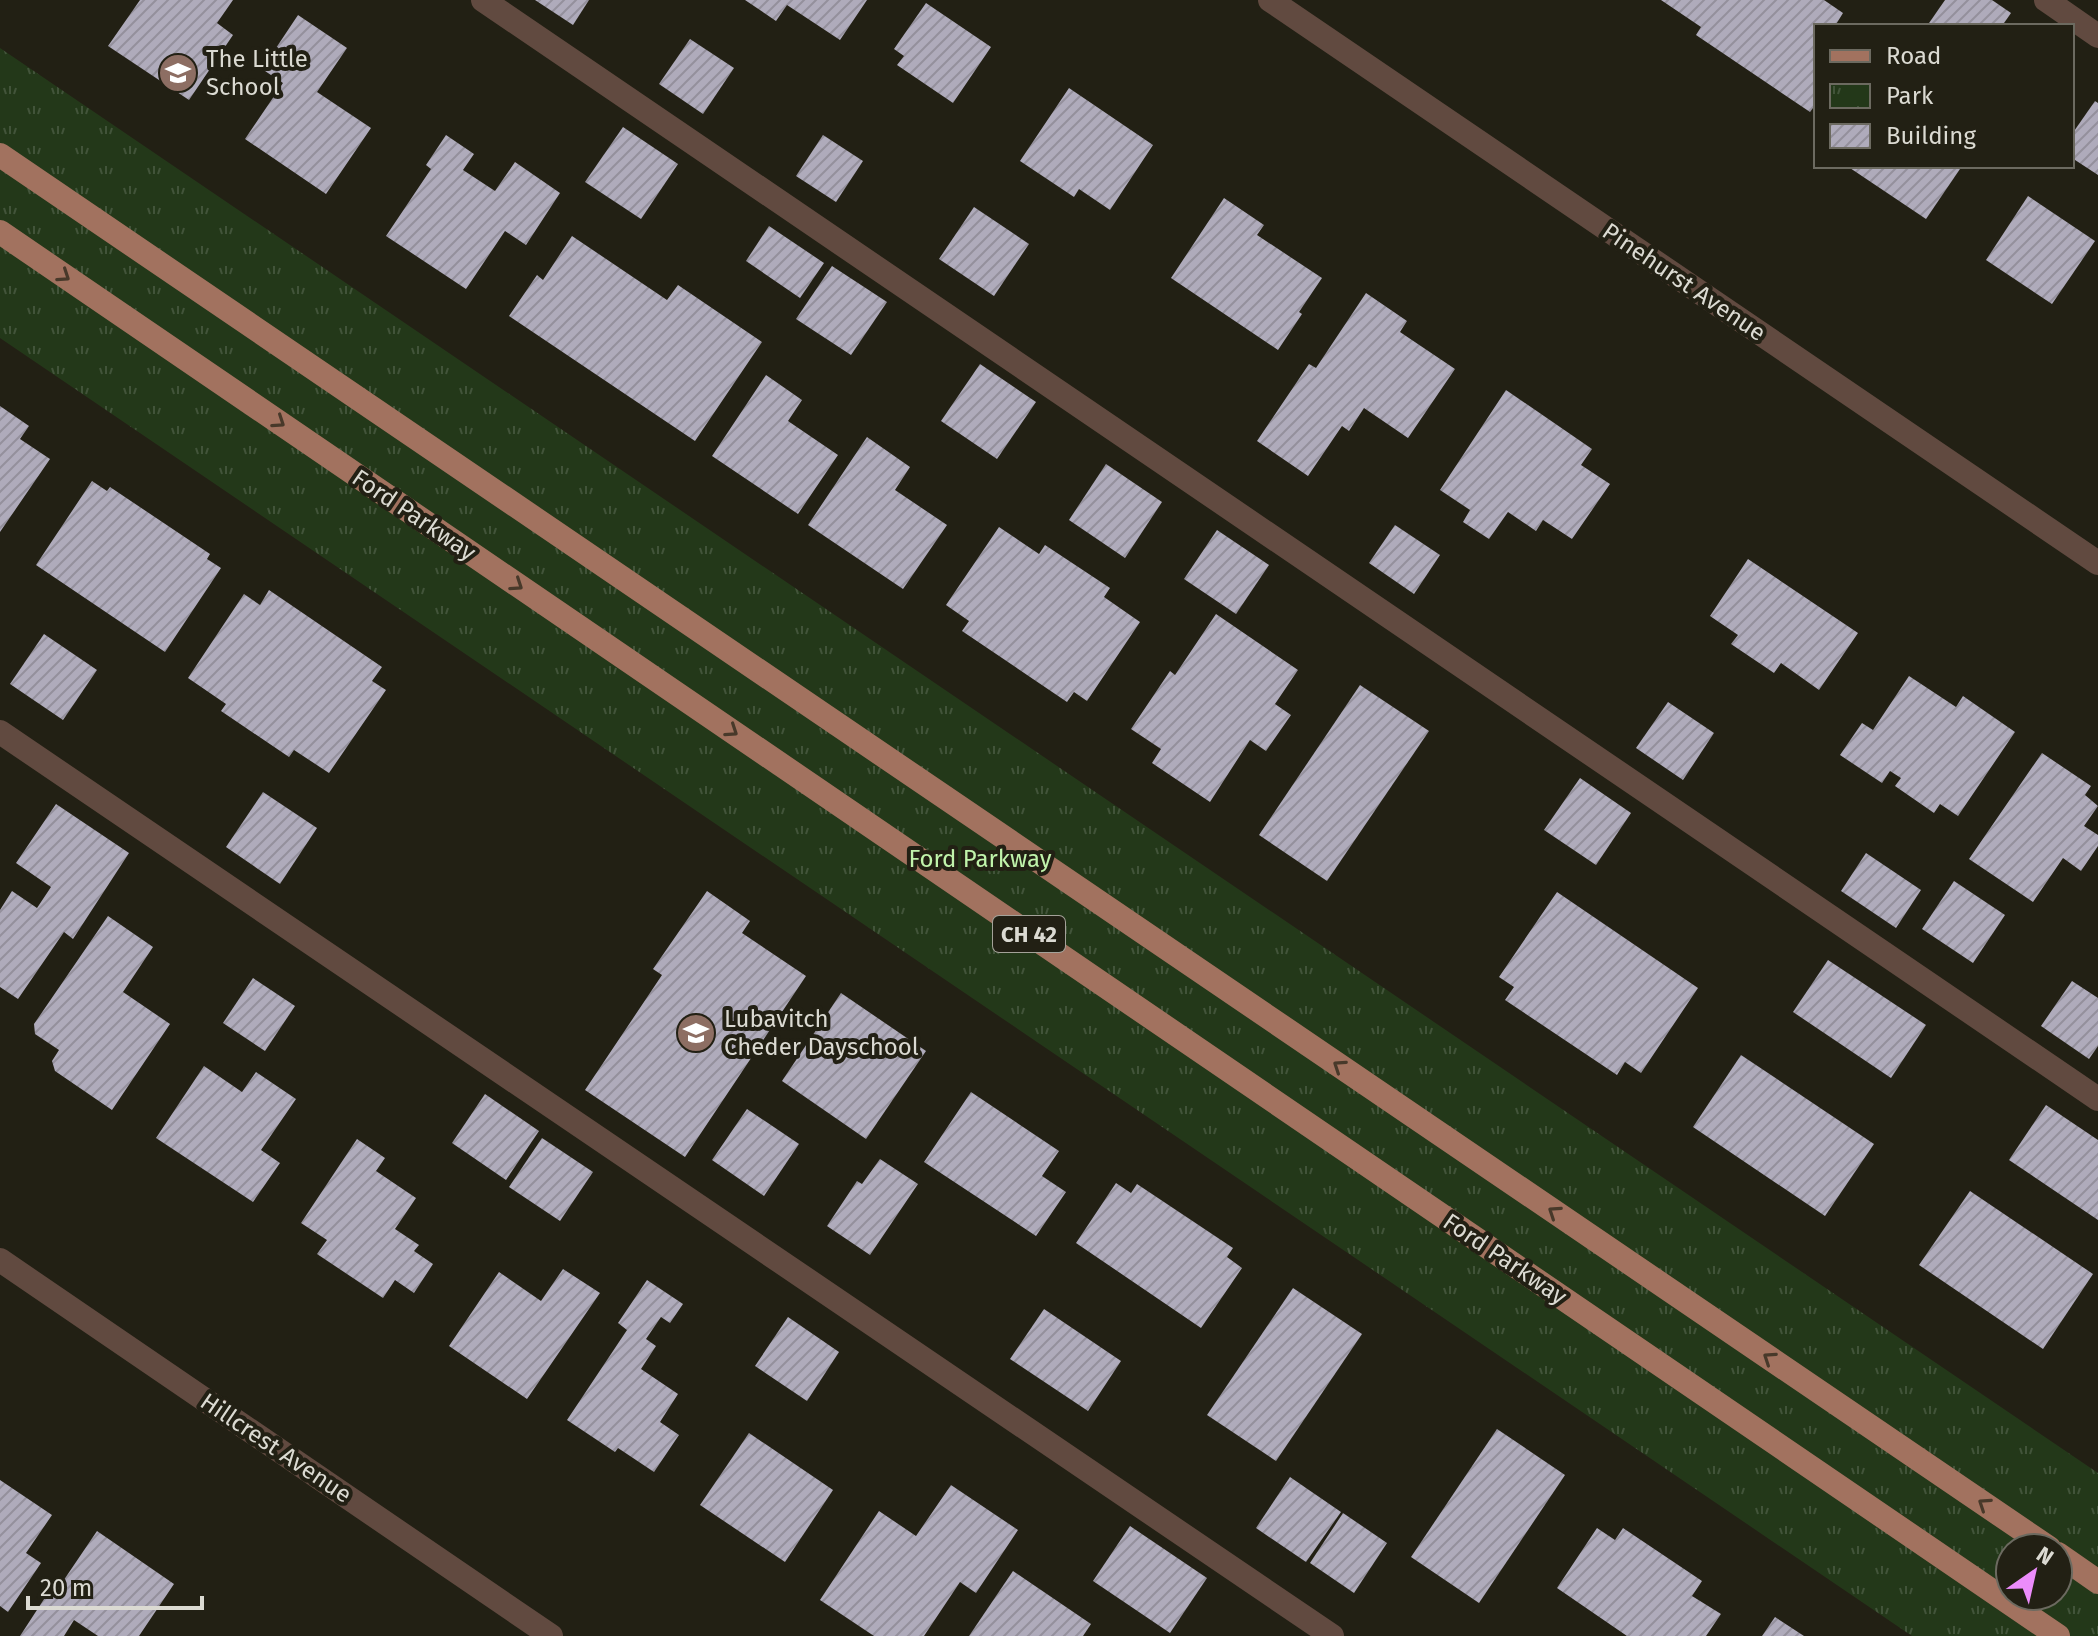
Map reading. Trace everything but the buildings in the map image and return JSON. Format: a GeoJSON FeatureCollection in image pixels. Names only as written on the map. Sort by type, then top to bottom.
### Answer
{"type":"FeatureCollection","features":[{"type":"Feature","properties":{"kind":"main road","name":"CH 42"},"geometry":{"type":"LineString","coordinates":[[0,155],[2025,1532]]}},
{"type":"Feature","properties":{"kind":"main road","name":"Ford Parkway"},"geometry":{"type":"LineString","coordinates":[[0,232],[2058,1636]]}},
{"type":"Feature","properties":{"kind":"main road"},"geometry":{"type":"LineString","coordinates":[[2074,1565],[2098,1582]]}},
{"type":"Feature","properties":{"kind":"street"},"geometry":{"type":"LineString","coordinates":[[483,0],[2098,1099]]}},
{"type":"Feature","properties":{"kind":"street","name":"Pinehurst Avenue"},"geometry":{"type":"LineString","coordinates":[[1270,0],[2098,563]]}},
{"type":"Feature","properties":{"kind":"street"},"geometry":{"type":"LineString","coordinates":[[2046,0],[2098,36]]}},
{"type":"Feature","properties":{"kind":"street"},"geometry":{"type":"LineString","coordinates":[[0,732],[1332,1636]]}},
{"type":"Feature","properties":{"kind":"street","name":"Hillcrest Avenue"},"geometry":{"type":"LineString","coordinates":[[0,1260],[551,1636]]}},
{"type":"Feature","properties":{"kind":"green space","name":"Ford Parkway"},"geometry":{"type":"Polygon","coordinates":[[[0,48],[2098,1473],[2098,1636],[1912,1636],[0,338],[0,48]]]}},
{"type":"Feature","properties":{"kind":"place","name":"The Little School"},"geometry":{"type":"Point","coordinates":[178,73]}},
{"type":"Feature","properties":{"kind":"place","name":"Lubavitch Cheder Dayschool"},"geometry":{"type":"Point","coordinates":[696,1033]}}]}
